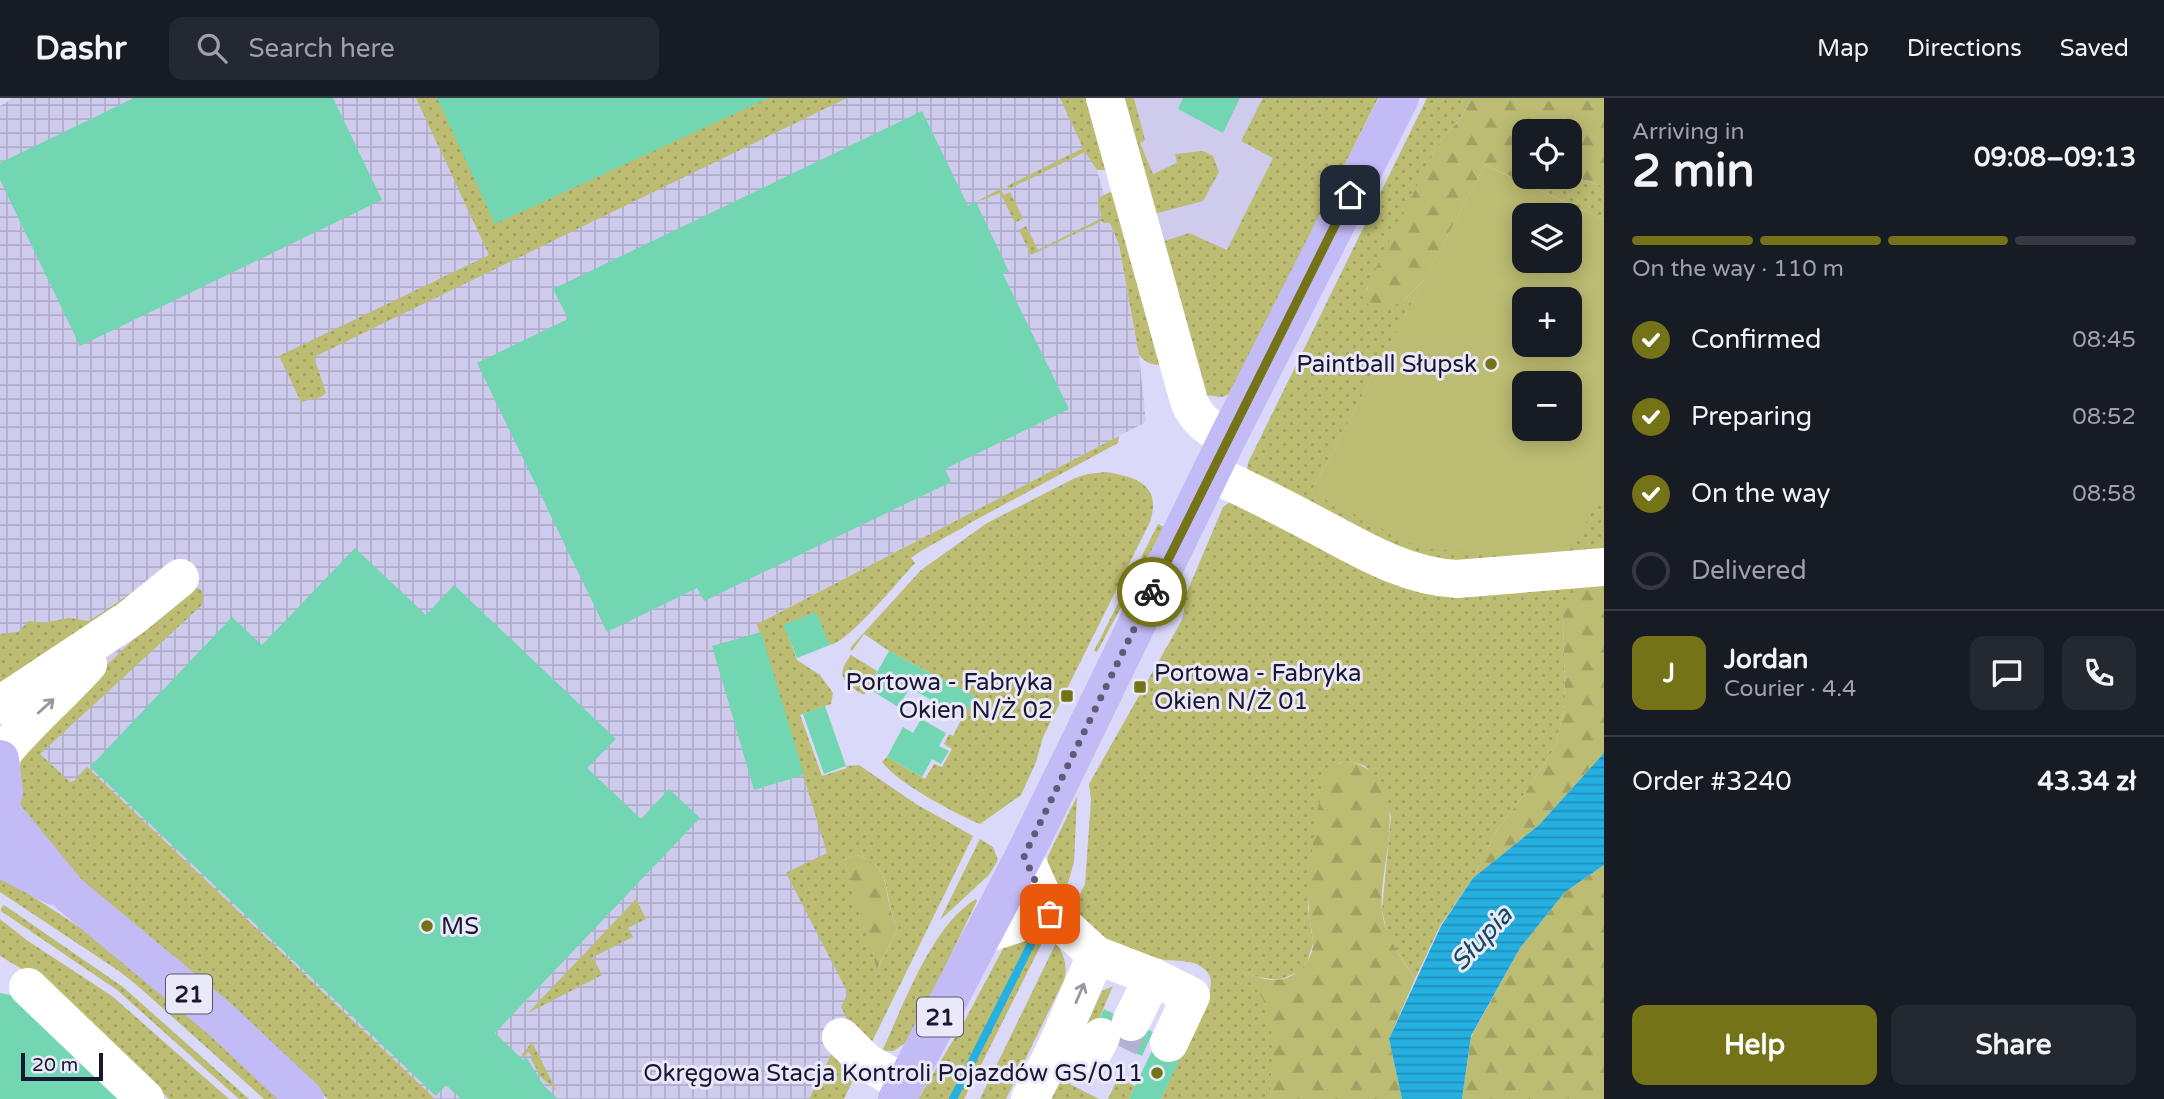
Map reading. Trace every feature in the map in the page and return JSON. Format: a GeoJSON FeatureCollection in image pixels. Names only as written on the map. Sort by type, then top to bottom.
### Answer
{"type":"FeatureCollection","features":[{"type":"Feature","properties":{"kind":"main road","name":"21"},"geometry":{"type":"LineString","coordinates":[[901,1092],[1024,856],[1227,439],[1400,98]]}},
{"type":"Feature","properties":{"kind":"main road","name":"21"},"geometry":{"type":"LineString","coordinates":[[0,758],[4,792],[0,809],[69,894],[221,1020],[305,1099]]}},
{"type":"Feature","properties":{"kind":"main road","name":"21"},"geometry":{"type":"LineString","coordinates":[[0,858],[69,894]]}},
{"type":"Feature","properties":{"kind":"street"},"geometry":{"type":"LineString","coordinates":[[1105,98],[1192,410],[1201,422],[1227,439]]}},
{"type":"Feature","properties":{"kind":"street"},"geometry":{"type":"LineString","coordinates":[[1211,473],[1412,573],[1457,579],[1604,567]]}},
{"type":"Feature","properties":{"kind":"street"},"geometry":{"type":"LineString","coordinates":[[0,705],[131,618],[180,578]]}},
{"type":"Feature","properties":{"kind":"street"},"geometry":{"type":"LineString","coordinates":[[0,758],[27,724],[64,690],[131,618]]}},
{"type":"Feature","properties":{"kind":"street"},"geometry":{"type":"LineString","coordinates":[[1024,856],[1050,914],[1096,955],[1191,996],[1168,1043]]}},
{"type":"Feature","properties":{"kind":"street"},"geometry":{"type":"LineString","coordinates":[[983,934],[1050,914]]}},
{"type":"Feature","properties":{"kind":"street"},"geometry":{"type":"LineString","coordinates":[[1096,955],[1101,1038]]}},
{"type":"Feature","properties":{"kind":"street"},"geometry":{"type":"LineString","coordinates":[[1030,1099],[1101,1038],[1142,973]]}},
{"type":"Feature","properties":{"kind":"street"},"geometry":{"type":"LineString","coordinates":[[28,988],[145,1099]]}},
{"type":"Feature","properties":{"kind":"street"},"geometry":{"type":"LineString","coordinates":[[841,1037],[901,1092]]}},
{"type":"Feature","properties":{"kind":"shaded area"},"geometry":{"type":"Polygon","coordinates":[[[13,98],[1077,98],[1084,148],[1097,170],[1110,223],[1119,245],[1139,355],[1146,422],[770,617],[877,969],[809,1099],[402,1099],[40,754],[0,702],[0,106],[13,98]]]}},
{"type":"Feature","properties":{"kind":"shaded area"},"geometry":{"type":"Polygon","coordinates":[[[1116,98],[1378,98],[1223,397],[1215,397],[1116,98]]]}},
{"type":"Feature","properties":{"kind":"green space"},"geometry":{"type":"Polygon","coordinates":[[[416,98],[847,98],[314,357],[326,393],[301,402],[279,356],[489,255],[416,98]]]}},
{"type":"Feature","properties":{"kind":"green space"},"geometry":{"type":"Polygon","coordinates":[[[1060,98],[1092,98],[1108,166],[1105,170],[1097,170],[1085,152],[1009,189],[1007,186],[1083,148],[1060,98]]]}},
{"type":"Feature","properties":{"kind":"green space"},"geometry":{"type":"Polygon","coordinates":[[[1116,98],[1134,98],[1145,140],[1140,143],[1153,174],[1177,163],[1175,154],[1203,151],[1213,156],[1219,172],[1203,201],[1154,214],[1116,98]]]}},
{"type":"Feature","properties":{"kind":"green space"},"geometry":{"type":"Polygon","coordinates":[[[1263,98],[1378,98],[1231,393],[1223,397],[1206,395],[1162,242],[1189,233],[1227,250],[1273,158],[1241,141],[1263,98]]]}},
{"type":"Feature","properties":{"kind":"green space"},"geometry":{"type":"Polygon","coordinates":[[[1427,98],[1472,98],[1457,123],[1439,142],[1366,290],[1404,300],[1424,280],[1311,492],[1566,555],[1604,491],[1604,561],[1431,566],[1247,470],[1248,463],[1427,98]]]}},
{"type":"Feature","properties":{"kind":"green space"},"geometry":{"type":"Polygon","coordinates":[[[1472,98],[1604,98],[1604,187],[1582,179],[1582,119],[1512,119],[1512,177],[1485,165],[1424,280],[1404,300],[1385,311],[1371,309],[1366,295],[1374,272],[1439,142],[1457,123],[1472,98]]]}},
{"type":"Feature","properties":{"kind":"green space","name":"Paintball Słupsk"},"geometry":{"type":"Polygon","coordinates":[[[1485,165],[1512,177],[1512,189],[1537,189],[1567,203],[1512,203],[1512,273],[1582,273],[1582,210],[1604,220],[1604,491],[1567,555],[1421,549],[1311,492],[1485,165]]]}},
{"type":"Feature","properties":{"kind":"green space"},"geometry":{"type":"Polygon","coordinates":[[[1582,179],[1604,187],[1604,220],[1582,210],[1582,203],[1568,203],[1537,189],[1582,189],[1582,179]]]}},
{"type":"Feature","properties":{"kind":"green space"},"geometry":{"type":"Polygon","coordinates":[[[1000,189],[1004,195],[1010,192],[1023,218],[1015,223],[1000,193],[976,202],[1000,189]]]}},
{"type":"Feature","properties":{"kind":"green space"},"geometry":{"type":"Polygon","coordinates":[[[1110,192],[1115,194],[1169,364],[1152,364],[1139,355],[1119,245],[1110,223],[1102,221],[1031,255],[1019,230],[1026,226],[1038,250],[1102,218],[1098,203],[1100,197],[1110,192]]]}},
{"type":"Feature","properties":{"kind":"green space"},"geometry":{"type":"Polygon","coordinates":[[[1119,436],[1118,443],[911,558],[915,563],[886,596],[838,641],[830,645],[784,626],[797,660],[820,675],[833,693],[831,704],[800,715],[822,776],[847,768],[846,766],[859,765],[916,804],[973,836],[869,1048],[853,1030],[841,1007],[848,993],[786,873],[827,853],[757,624],[1119,436]],[[857,855],[844,859],[878,968],[898,928],[883,876],[870,861],[857,855]]]}},
{"type":"Feature","properties":{"kind":"green space"},"geometry":{"type":"Polygon","coordinates":[[[1106,472],[1137,480],[1150,491],[1153,509],[1150,522],[1043,737],[1036,762],[1021,795],[980,824],[914,788],[882,762],[887,757],[925,779],[934,764],[942,767],[952,749],[944,744],[949,734],[953,736],[968,706],[976,709],[981,700],[889,651],[864,634],[852,651],[850,648],[921,570],[987,523],[1075,478],[1106,472]]]}},
{"type":"Feature","properties":{"kind":"green space"},"geometry":{"type":"Polygon","coordinates":[[[1233,500],[1401,581],[1604,576],[1563,611],[1565,705],[1555,747],[1495,833],[1473,878],[1440,926],[1415,979],[1388,937],[1382,910],[1391,816],[1377,779],[1365,766],[1350,761],[1339,763],[1330,772],[1318,814],[1308,908],[1313,943],[1307,962],[1298,972],[1279,980],[1258,977],[1239,970],[1259,992],[1269,1011],[1273,1035],[1270,1099],[1161,1099],[1209,993],[1210,976],[1199,965],[1146,956],[1086,935],[1072,910],[1085,884],[1091,800],[1089,784],[1182,620],[1187,592],[1223,507],[1233,500]]]}},
{"type":"Feature","properties":{"kind":"green space"},"geometry":{"type":"Polygon","coordinates":[[[1158,524],[1164,527],[1097,652],[1094,651],[1158,524]]]}},
{"type":"Feature","properties":{"kind":"green space"},"geometry":{"type":"Polygon","coordinates":[[[170,568],[0,693],[0,634],[18,632],[29,621],[43,623],[69,618],[89,621],[170,568]]]}},
{"type":"Feature","properties":{"kind":"green space"},"geometry":{"type":"Polygon","coordinates":[[[1604,577],[1604,753],[1539,825],[1473,878],[1495,833],[1555,747],[1565,705],[1563,611],[1574,594],[1604,577]]]}},
{"type":"Feature","properties":{"kind":"green space"},"geometry":{"type":"Polygon","coordinates":[[[193,587],[203,593],[202,605],[40,754],[70,782],[87,767],[435,1099],[328,1099],[40,842],[20,805],[19,771],[23,753],[105,667],[193,587]]]}},
{"type":"Feature","properties":{"kind":"green space"},"geometry":{"type":"Polygon","coordinates":[[[851,655],[877,671],[864,695],[851,687],[842,674],[851,655]]]}},
{"type":"Feature","properties":{"kind":"green space"},"geometry":{"type":"Polygon","coordinates":[[[1350,761],[1371,772],[1383,787],[1389,805],[1390,826],[1382,911],[1390,938],[1415,979],[1389,1039],[1402,1099],[1270,1099],[1272,1051],[1268,1015],[1260,994],[1237,969],[1262,978],[1285,979],[1302,968],[1310,957],[1313,944],[1309,912],[1310,876],[1317,814],[1325,780],[1331,770],[1340,763],[1350,761]]]}},
{"type":"Feature","properties":{"kind":"green space"},"geometry":{"type":"Polygon","coordinates":[[[1077,796],[1074,862],[1063,900],[1047,866],[1048,856],[1077,796]]]}},
{"type":"Feature","properties":{"kind":"green space"},"geometry":{"type":"Polygon","coordinates":[[[980,839],[993,847],[998,860],[989,875],[940,920],[980,839]]]}},
{"type":"Feature","properties":{"kind":"green space"},"geometry":{"type":"Polygon","coordinates":[[[857,855],[870,861],[883,876],[898,928],[877,969],[844,859],[857,855]]]}},
{"type":"Feature","properties":{"kind":"green space"},"geometry":{"type":"Polygon","coordinates":[[[1604,865],[1604,1099],[1462,1099],[1471,1037],[1520,948],[1565,892],[1604,865]]]}},
{"type":"Feature","properties":{"kind":"green space"},"geometry":{"type":"Polygon","coordinates":[[[0,875],[108,946],[285,1099],[264,1099],[119,971],[0,892],[0,875]]]}},
{"type":"Feature","properties":{"kind":"green space"},"geometry":{"type":"Polygon","coordinates":[[[636,899],[646,919],[628,928],[633,937],[593,957],[602,975],[528,1013],[636,899]]]}},
{"type":"Feature","properties":{"kind":"green space"},"geometry":{"type":"Polygon","coordinates":[[[976,899],[909,1041],[893,1051],[882,1051],[932,947],[960,911],[976,899]]]}},
{"type":"Feature","properties":{"kind":"green space"},"geometry":{"type":"Polygon","coordinates":[[[4,905],[123,987],[249,1099],[239,1099],[117,990],[1,911],[4,905]]]}},
{"type":"Feature","properties":{"kind":"green space"},"geometry":{"type":"Polygon","coordinates":[[[0,919],[28,941],[112,996],[229,1099],[169,1099],[54,988],[0,956],[0,919]]]}},
{"type":"Feature","properties":{"kind":"green space"},"geometry":{"type":"Polygon","coordinates":[[[1032,933],[1045,937],[964,1099],[918,1099],[964,1022],[1006,943],[1032,933]]]}},
{"type":"Feature","properties":{"kind":"green space"},"geometry":{"type":"Polygon","coordinates":[[[1056,943],[1066,970],[1064,980],[1006,1099],[980,1099],[1056,943]]]}},
{"type":"Feature","properties":{"kind":"green space"},"geometry":{"type":"Polygon","coordinates":[[[1113,986],[1093,1033],[1080,1038],[1102,991],[1113,986]]]}},
{"type":"Feature","properties":{"kind":"green space"},"geometry":{"type":"Polygon","coordinates":[[[532,1042],[556,1090],[541,1077],[531,1059],[533,1057],[528,1052],[524,1057],[522,1055],[532,1042]]]}},
{"type":"Feature","properties":{"kind":"green space"},"geometry":{"type":"Polygon","coordinates":[[[834,1049],[856,1074],[844,1099],[809,1099],[834,1049]]]}},
{"type":"Feature","properties":{"kind":"green space"},"geometry":{"type":"Polygon","coordinates":[[[1076,1069],[1070,1084],[1099,1099],[1050,1099],[1061,1077],[1076,1069]]]}},
{"type":"Feature","properties":{"kind":"green space"},"geometry":{"type":"Polygon","coordinates":[[[1118,1078],[1135,1086],[1129,1099],[1108,1099],[1118,1078]]]}},
{"type":"Feature","properties":{"kind":"water","name":"Słupia"},"geometry":{"type":"Polygon","coordinates":[[[1604,753],[1604,865],[1565,892],[1520,948],[1471,1036],[1462,1099],[1402,1099],[1389,1039],[1441,926],[1473,878],[1539,825],[1604,753]]]}},
{"type":"Feature","properties":{"kind":"building"},"geometry":{"type":"Polygon","coordinates":[[[134,98],[333,98],[382,200],[80,346],[0,180],[0,163],[134,98]]]}},
{"type":"Feature","properties":{"kind":"building"},"geometry":{"type":"Polygon","coordinates":[[[437,98],[769,98],[495,224],[437,98]]]}},
{"type":"Feature","properties":{"kind":"building"},"geometry":{"type":"Polygon","coordinates":[[[1183,98],[1240,98],[1223,133],[1178,109],[1183,98]]]}},
{"type":"Feature","properties":{"kind":"building"},"geometry":{"type":"Polygon","coordinates":[[[922,111],[968,206],[976,202],[1009,272],[1003,274],[1069,409],[945,469],[951,482],[704,601],[697,588],[607,632],[477,363],[568,319],[553,289],[922,111]]]}},
{"type":"Feature","properties":{"kind":"building","name":"MS"},"geometry":{"type":"Polygon","coordinates":[[[355,548],[426,615],[454,585],[616,739],[587,768],[641,819],[669,789],[700,818],[495,1033],[523,1060],[526,1057],[544,1086],[558,1099],[461,1099],[446,1085],[436,1096],[90,767],[232,617],[262,645],[355,548]]]}},
{"type":"Feature","properties":{"kind":"building"},"geometry":{"type":"Polygon","coordinates":[[[816,612],[830,645],[797,658],[783,625],[816,612]]]}},
{"type":"Feature","properties":{"kind":"building"},"geometry":{"type":"Polygon","coordinates":[[[761,632],[804,775],[754,790],[712,646],[761,632]]]}},
{"type":"Feature","properties":{"kind":"building"},"geometry":{"type":"Polygon","coordinates":[[[889,651],[981,700],[976,710],[968,706],[962,717],[910,688],[898,707],[868,688],[889,651]]]}},
{"type":"Feature","properties":{"kind":"building"},"geometry":{"type":"Polygon","coordinates":[[[825,706],[846,766],[824,774],[803,714],[825,706]]]}},
{"type":"Feature","properties":{"kind":"building"},"geometry":{"type":"Polygon","coordinates":[[[921,719],[946,733],[939,746],[949,751],[941,764],[932,759],[922,777],[887,757],[903,727],[913,733],[921,719]]]}},
{"type":"Feature","properties":{"kind":"building"},"geometry":{"type":"Polygon","coordinates":[[[0,993],[15,996],[124,1099],[0,1099],[0,993]]]}},
{"type":"Feature","properties":{"kind":"building"},"geometry":{"type":"Polygon","coordinates":[[[1104,1009],[1153,1032],[1142,1056],[1093,1033],[1104,1009]]]}},
{"type":"Feature","properties":{"kind":"building","name":"Okręgowa Stacja Kontroli Pojazdów GS/011"},"geometry":{"type":"Polygon","coordinates":[[[1158,1038],[1184,1050],[1161,1099],[1129,1099],[1158,1038]]]}},
{"type":"Feature","properties":{"kind":"waterway"},"geometry":{"type":"LineString","coordinates":[[953,1099],[1031,944]]}},
{"type":"Feature","properties":{"kind":"tunnel"},"geometry":{"type":"LineString","coordinates":[[1119,1046],[1131,1022]]}},
{"type":"Feature","properties":{"kind":"way so far"},"geometry":{"type":"LineString","coordinates":[[1050,914],[1024,856],[1152,592]]}},
{"type":"Feature","properties":{"kind":"place","name":"Paintball Słupsk"},"geometry":{"type":"Point","coordinates":[1491,364]}},
{"type":"Feature","properties":{"kind":"place","name":"Portowa - Fabryka Okien N/Ż 01"},"geometry":{"type":"Point","coordinates":[1140,687]}},
{"type":"Feature","properties":{"kind":"place","name":"Portowa - Fabryka Okien N/Ż 02"},"geometry":{"type":"Point","coordinates":[1067,696]}},
{"type":"Feature","properties":{"kind":"place","name":"MS"},"geometry":{"type":"Point","coordinates":[427,926]}},
{"type":"Feature","properties":{"kind":"place","name":"Okręgowa Stacja Kontroli Pojazdów GS/011"},"geometry":{"type":"Point","coordinates":[1157,1073]}},
{"type":"Feature","properties":{"kind":"route"},"geometry":{"type":"LineString","coordinates":[[1152,592],[1350,195]]}}]}
